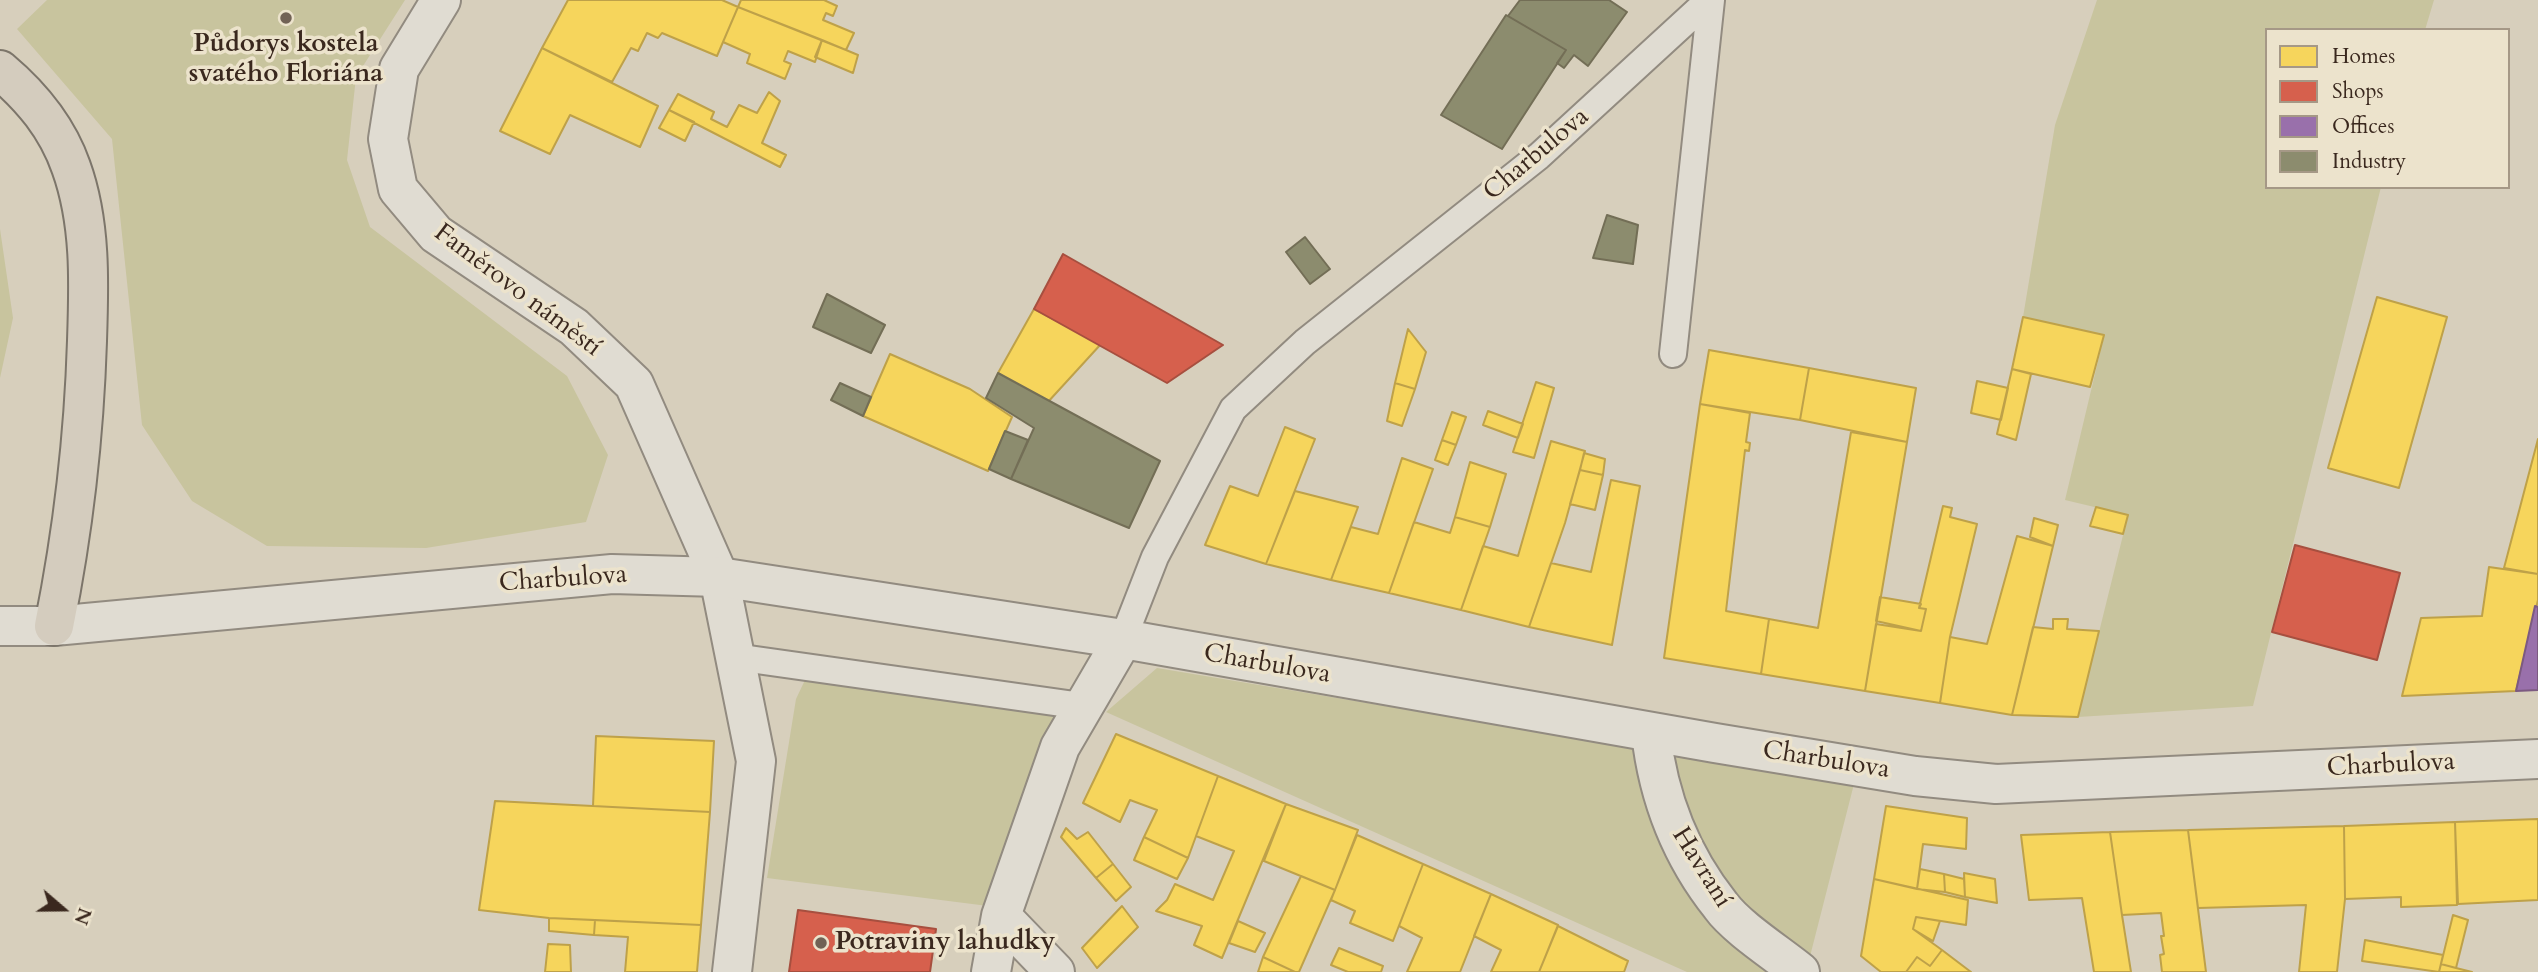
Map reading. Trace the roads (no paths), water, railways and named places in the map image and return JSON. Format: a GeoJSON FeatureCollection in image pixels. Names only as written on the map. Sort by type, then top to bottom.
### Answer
{"type":"FeatureCollection","features":[{"type":"Feature","properties":{"kind":"highway"},"geometry":{"type":"LineString","coordinates":[[0,70],[37,105],[55,132],[71,167],[82,206],[86,242],[87,326],[83,421],[67,561],[54,626]]}},
{"type":"Feature","properties":{"kind":"street","name":"Faměrovo náměstí"},"geometry":{"type":"LineString","coordinates":[[441,0],[399,69],[388,139],[398,189],[436,234],[575,327],[634,384],[719,577],[756,761],[732,972]]}},
{"type":"Feature","properties":{"kind":"street","name":"Charbulova"},"geometry":{"type":"LineString","coordinates":[[0,626],[54,626],[612,573],[719,577],[1123,639],[1651,733],[1915,776],[1996,784],[2538,759]]}},
{"type":"Feature","properties":{"kind":"street"},"geometry":{"type":"LineString","coordinates":[[991,972],[1001,916],[1059,747],[1123,639]]}},
{"type":"Feature","properties":{"kind":"street","name":"Havraní"},"geometry":{"type":"LineString","coordinates":[[1651,733],[1655,771],[1674,832],[1722,908],[1800,972]]}},
{"type":"Feature","properties":{"kind":"street"},"geometry":{"type":"LineString","coordinates":[[1001,916],[1055,972]]}},
{"type":"Feature","properties":{"kind":"lane"},"geometry":{"type":"LineString","coordinates":[[1673,354],[1710,0]]}},
{"type":"Feature","properties":{"kind":"lane","name":"Charbulova"},"geometry":{"type":"LineString","coordinates":[[1123,639],[1155,557],[1233,409],[1305,342],[1539,156],[1710,0]]}},
{"type":"Feature","properties":{"kind":"lane"},"geometry":{"type":"LineString","coordinates":[[735,657],[1082,706]]}},
{"type":"Feature","properties":{"kind":"place","name":"Půdorys kostela svatého Floriána"},"geometry":{"type":"Point","coordinates":[286,18]}},
{"type":"Feature","properties":{"kind":"place","name":"Potraviny lahudky"},"geometry":{"type":"Point","coordinates":[821,943]}}]}
